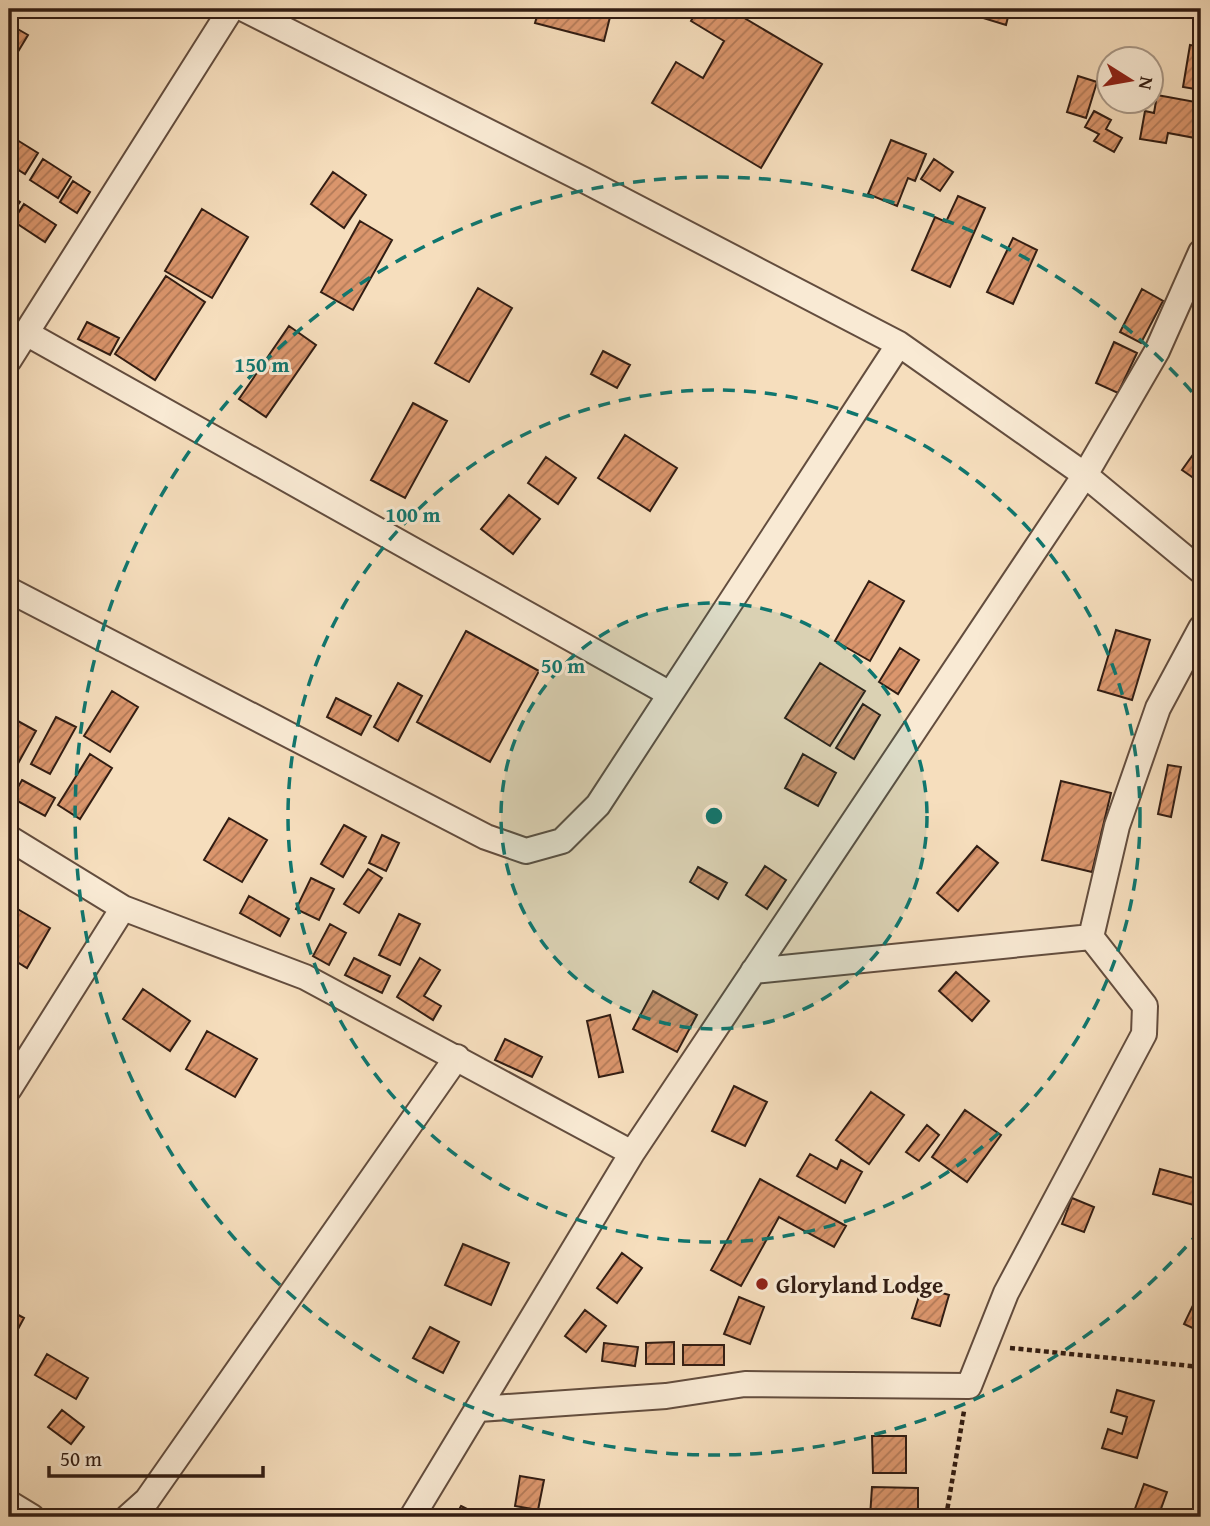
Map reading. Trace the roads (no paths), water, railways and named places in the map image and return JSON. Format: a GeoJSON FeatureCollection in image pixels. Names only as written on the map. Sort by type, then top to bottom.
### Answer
{"type":"FeatureCollection","features":[{"type":"Feature","properties":{"kind":"street"},"geometry":{"type":"LineString","coordinates":[[9,360],[231,9]]}},
{"type":"Feature","properties":{"kind":"street"},"geometry":{"type":"LineString","coordinates":[[244,9],[584,180],[900,344],[1085,475],[1201,571]]}},
{"type":"Feature","properties":{"kind":"street"},"geometry":{"type":"LineString","coordinates":[[412,1517],[632,1153],[1085,475],[1157,351],[1201,252]]}},
{"type":"Feature","properties":{"kind":"street"},"geometry":{"type":"LineString","coordinates":[[26,333],[670,694]]}},
{"type":"Feature","properties":{"kind":"street"},"geometry":{"type":"LineString","coordinates":[[9,590],[486,837],[526,851],[562,841],[598,805],[900,344]]}},
{"type":"Feature","properties":{"kind":"street"},"geometry":{"type":"LineString","coordinates":[[1091,937],[1117,826],[1158,708],[1201,628]]}},
{"type":"Feature","properties":{"kind":"street"},"geometry":{"type":"LineString","coordinates":[[9,838],[123,908],[305,977],[632,1153]]}},
{"type":"Feature","properties":{"kind":"street"},"geometry":{"type":"LineString","coordinates":[[9,1089],[123,908]]}},
{"type":"Feature","properties":{"kind":"street"},"geometry":{"type":"LineString","coordinates":[[753,971],[1091,937]]}},
{"type":"Feature","properties":{"kind":"street"},"geometry":{"type":"LineString","coordinates":[[479,1409],[666,1396],[745,1384],[969,1385],[1006,1293],[1144,1034],[1145,1006],[1091,937]]}},
{"type":"Feature","properties":{"kind":"street"},"geometry":{"type":"LineString","coordinates":[[128,1517],[147,1500],[457,1057]]}},
{"type":"Feature","properties":{"kind":"street"},"geometry":{"type":"LineString","coordinates":[[9,1503],[32,1517]]}},
{"type":"Feature","properties":{"kind":"place","name":"Gloryland Lodge"},"geometry":{"type":"Point","coordinates":[762,1284]}}]}
